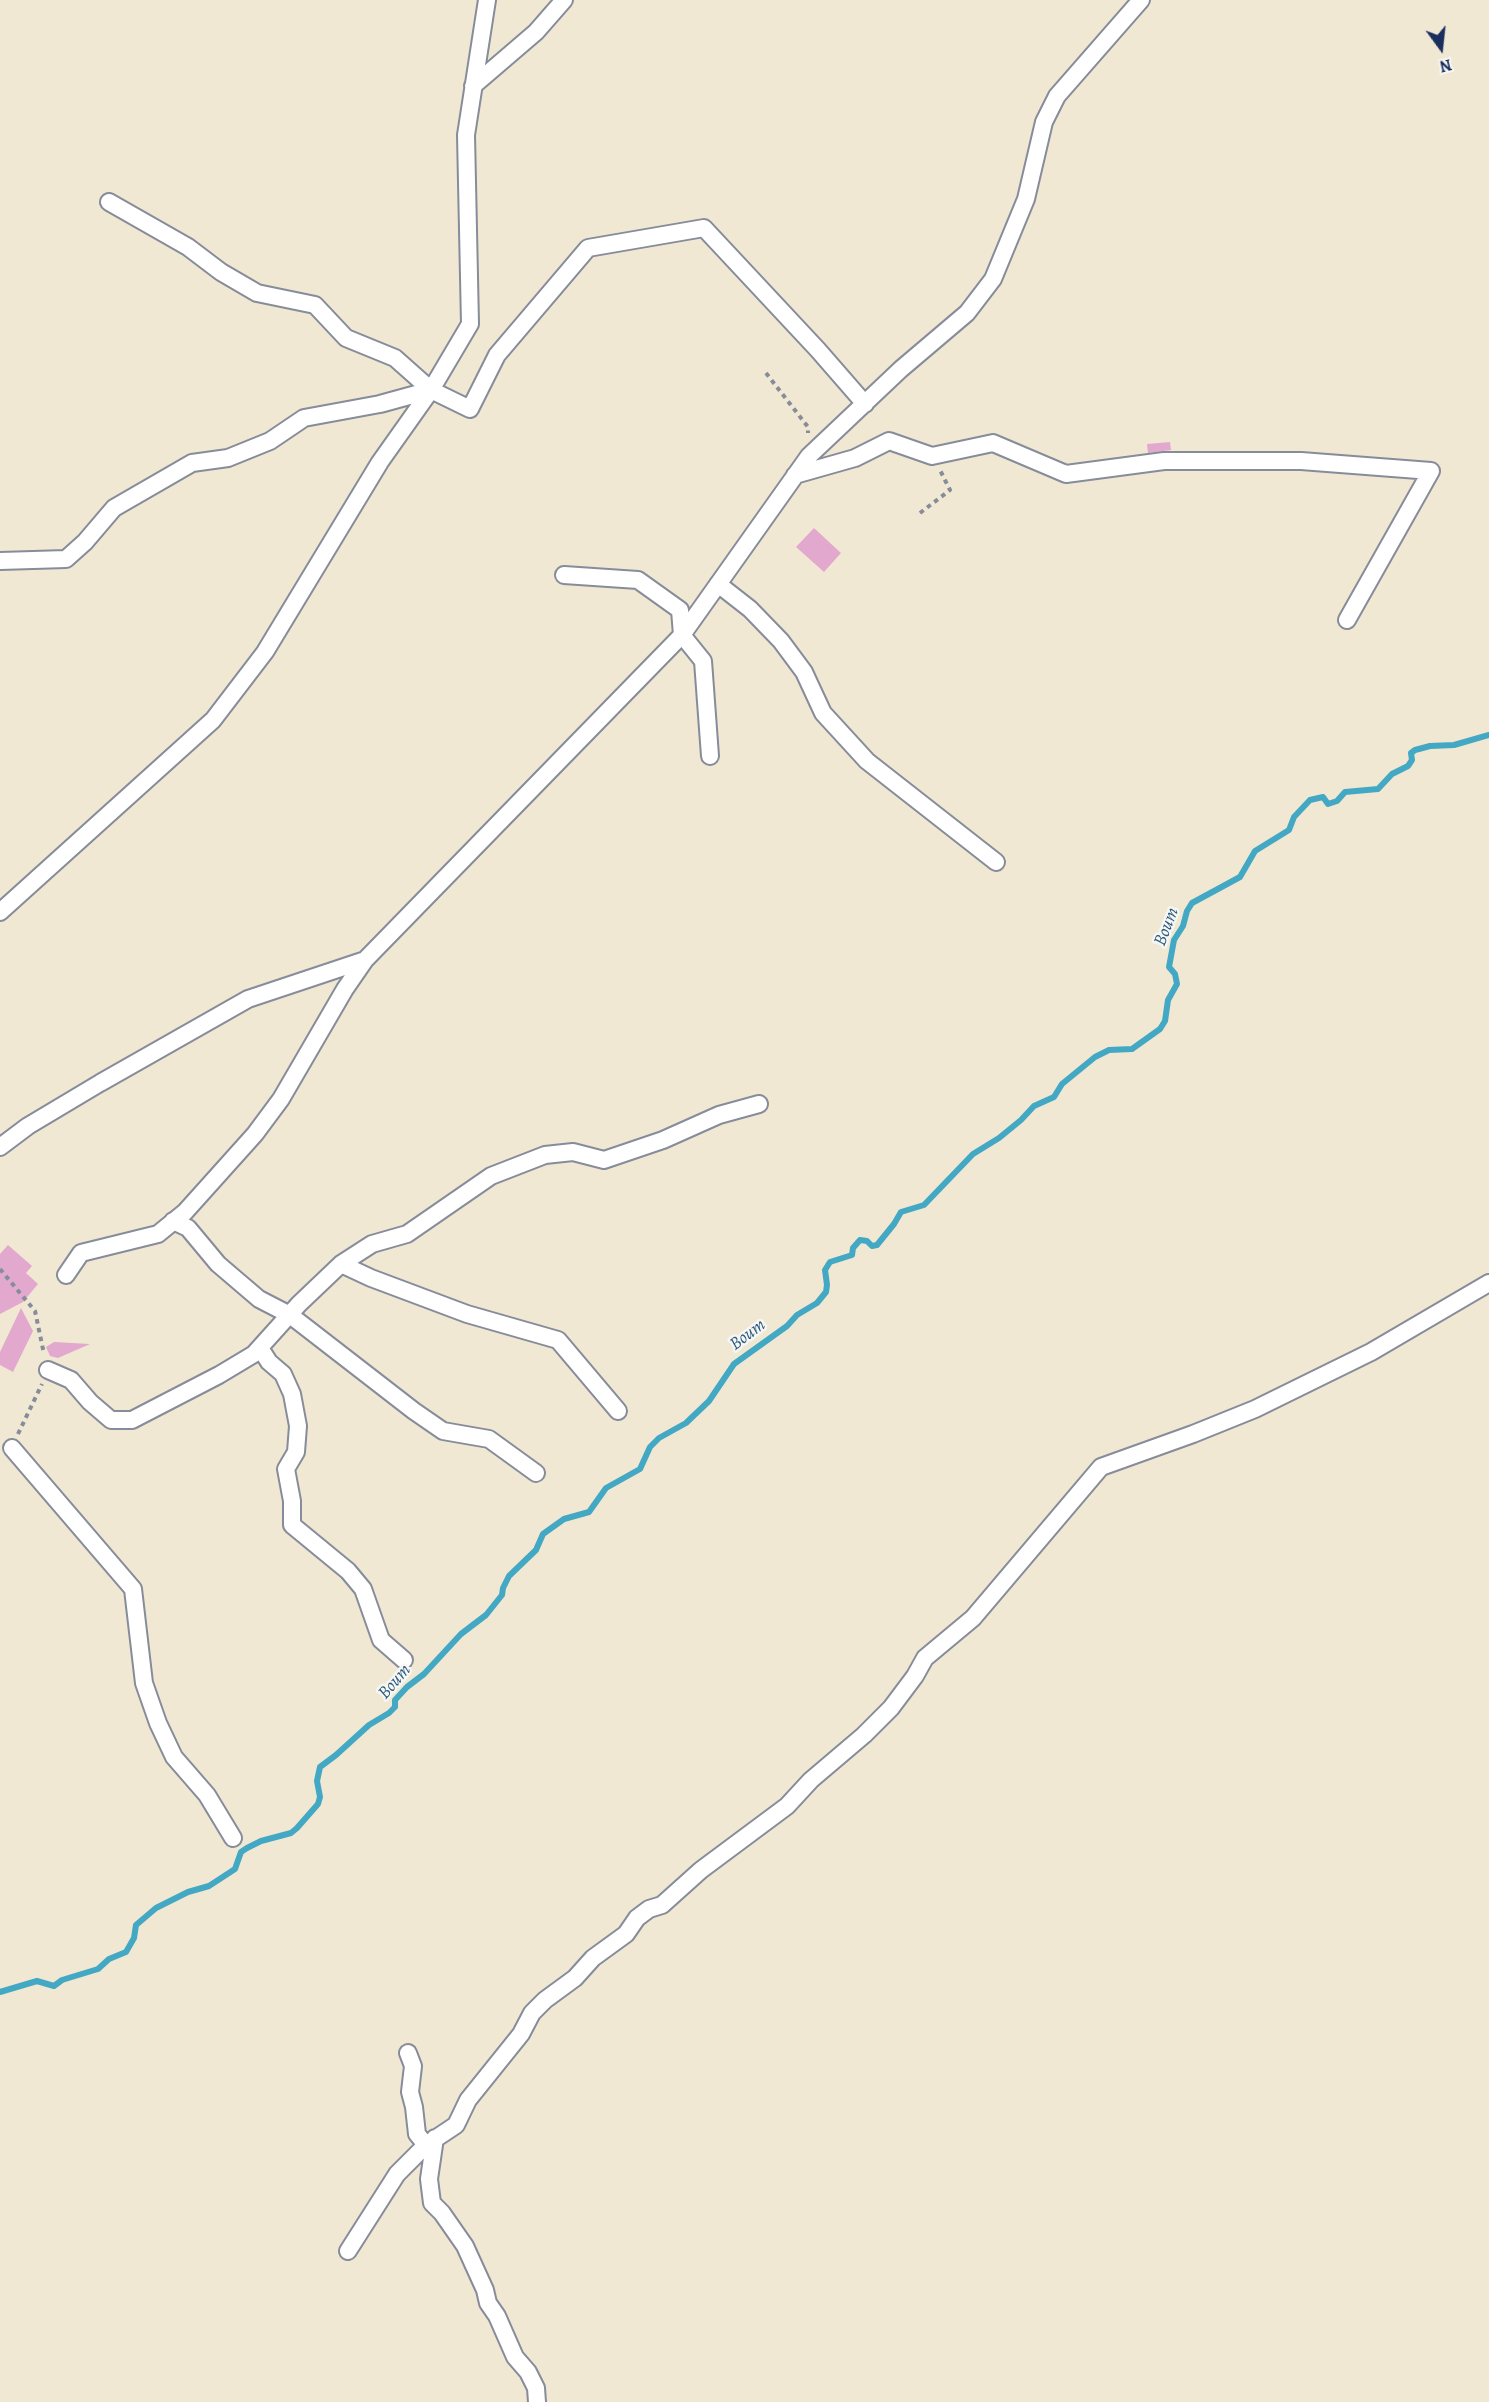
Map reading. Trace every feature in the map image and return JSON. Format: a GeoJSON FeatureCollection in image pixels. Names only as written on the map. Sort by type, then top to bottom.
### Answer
{"type":"FeatureCollection","features":[{"type":"Feature","properties":{"kind":"street"},"geometry":{"type":"LineString","coordinates":[[0,912],[213,720],[265,651],[364,487],[431,390],[470,324],[466,135],[487,0]]}},
{"type":"Feature","properties":{"kind":"street"},"geometry":{"type":"LineString","coordinates":[[473,86],[536,32],[564,0]]}},
{"type":"Feature","properties":{"kind":"street"},"geometry":{"type":"LineString","coordinates":[[66,1275],[81,1253],[158,1234],[255,1134],[282,1099],[345,989],[365,960],[682,635],[809,456],[967,313],[993,279],[1026,199],[1044,122],[1057,96],[1141,0]]}},
{"type":"Feature","properties":{"kind":"street"},"geometry":{"type":"LineString","coordinates":[[109,202],[188,247],[221,272],[257,293],[315,305],[346,338],[395,358],[431,390],[470,409],[497,355],[588,248],[704,228],[865,404]]}},
{"type":"Feature","properties":{"kind":"street"},"geometry":{"type":"LineString","coordinates":[[0,561],[66,559],[85,542],[114,508],[192,463],[228,458],[270,441],[304,418],[380,404],[431,390]]}},
{"type":"Feature","properties":{"kind":"street"},"geometry":{"type":"LineString","coordinates":[[795,475],[855,458],[889,441],[932,456],[993,443],[1066,474],[1164,461],[1301,461],[1431,471],[1347,620]]}},
{"type":"Feature","properties":{"kind":"street"},"geometry":{"type":"LineString","coordinates":[[564,575],[638,580],[680,610],[682,635],[703,661],[710,756]]}},
{"type":"Feature","properties":{"kind":"street"},"geometry":{"type":"LineString","coordinates":[[718,584],[750,609],[781,641],[804,672],[823,713],[867,761],[996,862]]}},
{"type":"Feature","properties":{"kind":"street"},"geometry":{"type":"LineString","coordinates":[[0,1147],[37,1121],[248,999],[365,960]]}},
{"type":"Feature","properties":{"kind":"street"},"geometry":{"type":"LineString","coordinates":[[48,1370],[71,1380],[90,1402],[111,1420],[132,1420],[219,1375],[254,1354],[342,1264],[372,1244],[407,1234],[491,1176],[545,1155],[573,1152],[604,1160],[663,1140],[719,1115],[759,1104]]}},
{"type":"Feature","properties":{"kind":"street"},"geometry":{"type":"LineString","coordinates":[[173,1221],[188,1228],[218,1264],[260,1299],[290,1315],[372,1381],[443,1431],[489,1439],[536,1473]]}},
{"type":"Feature","properties":{"kind":"street"},"geometry":{"type":"LineString","coordinates":[[342,1264],[371,1278],[466,1314],[558,1340],[618,1411]]}},
{"type":"Feature","properties":{"kind":"street"},"geometry":{"type":"LineString","coordinates":[[348,2251],[397,2174],[430,2142],[456,2125],[468,2100],[521,2034],[532,2013],[545,2000],[568,1985],[593,1958],[626,1934],[637,1918],[649,1909],[662,1905],[701,1870],[787,1806],[811,1780],[839,1758],[891,1708],[915,1676],[925,1658],[973,1618],[1101,1467],[1255,1409],[1371,1352],[1489,1283]]}},
{"type":"Feature","properties":{"kind":"street"},"geometry":{"type":"LineString","coordinates":[[260,1348],[269,1362],[283,1374],[292,1394],[298,1426],[296,1452],[286,1469],[292,1502],[292,1525],[348,1571],[363,1589],[381,1640],[404,1660]]}},
{"type":"Feature","properties":{"kind":"street"},"geometry":{"type":"LineString","coordinates":[[12,1448],[133,1589],[144,1683],[158,1723],[174,1757],[207,1795],[233,1839]]}},
{"type":"Feature","properties":{"kind":"street"},"geometry":{"type":"LineString","coordinates":[[408,2052],[413,2066],[410,2092],[417,2134],[430,2142]]}},
{"type":"Feature","properties":{"kind":"street"},"geometry":{"type":"LineString","coordinates":[[430,2142],[429,2179],[432,2203],[442,2213],[465,2246],[485,2290],[488,2303],[497,2316],[515,2357],[528,2372],[536,2388],[537,2402]]}},
{"type":"Feature","properties":{"kind":"path"},"geometry":{"type":"LineString","coordinates":[[766,373],[808,427],[809,456]]}},
{"type":"Feature","properties":{"kind":"path"},"geometry":{"type":"LineString","coordinates":[[920,513],[950,489],[932,456]]}},
{"type":"Feature","properties":{"kind":"path"},"geometry":{"type":"LineString","coordinates":[[0,1269],[35,1311],[48,1370],[12,1448]]}},
{"type":"Feature","properties":{"kind":"building"},"geometry":{"type":"Polygon","coordinates":[[[1170,442],[1171,450],[1148,453],[1147,444],[1170,442]]]}},
{"type":"Feature","properties":{"kind":"building"},"geometry":{"type":"Polygon","coordinates":[[[814,528],[841,553],[824,572],[796,547],[814,528]]]}},
{"type":"Feature","properties":{"kind":"building"},"geometry":{"type":"Polygon","coordinates":[[[8,1245],[32,1266],[26,1273],[38,1284],[23,1302],[0,1314],[0,1254],[8,1245]]]}},
{"type":"Feature","properties":{"kind":"building"},"geometry":{"type":"Polygon","coordinates":[[[21,1308],[33,1331],[13,1372],[0,1365],[0,1352],[21,1308]]]}},
{"type":"Feature","properties":{"kind":"building"},"geometry":{"type":"Polygon","coordinates":[[[54,1342],[90,1344],[58,1358],[50,1356],[46,1347],[54,1342]]]}},
{"type":"Feature","properties":{"kind":"waterway","name":"Boum"},"geometry":{"type":"LineString","coordinates":[[0,1992],[37,1981],[54,1986],[62,1980],[98,1969],[109,1959],[126,1952],[134,1938],[136,1925],[156,1908],[188,1892],[209,1886],[235,1869],[241,1852],[247,1848],[261,1841],[291,1833],[297,1828],[318,1804],[320,1797],[317,1781],[320,1767],[369,1725],[389,1713],[395,1707],[395,1700],[407,1687],[424,1674],[461,1634],[486,1615],[502,1595],[509,1576],[536,1550],[543,1534],[564,1519],[589,1512],[606,1488],[640,1469],[650,1447],[659,1438],[686,1423],[709,1401],[734,1364],[787,1326],[797,1315],[817,1303],[826,1292],[825,1270],[830,1262],[852,1255],[853,1248],[860,1240],[867,1241],[872,1246],[877,1245],[901,1212],[924,1205],[973,1154],[999,1138],[1034,1106],[1054,1097],[1062,1084],[1095,1057],[1109,1050],[1132,1049],[1160,1029],[1165,1021],[1168,1000],[1177,984],[1175,974],[1169,967],[1174,940],[1183,926],[1192,903],[1240,877],[1255,851],[1289,830],[1294,817],[1310,800],[1323,797],[1328,804],[1337,801],[1345,792],[1378,789],[1392,774],[1408,766],[1412,760],[1411,753],[1415,750],[1430,746],[1454,745],[1489,735]]}}]}
